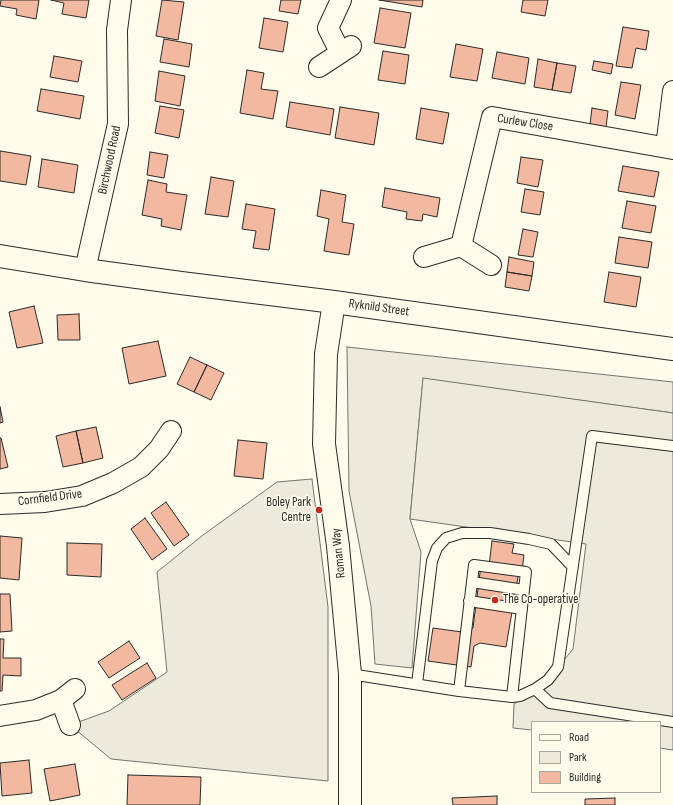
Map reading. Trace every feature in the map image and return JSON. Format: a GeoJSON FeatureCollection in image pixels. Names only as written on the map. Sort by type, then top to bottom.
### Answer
{"type":"FeatureCollection","features":[{"type":"Feature","properties":{"kind":"street","name":"Birchwood Road"},"geometry":{"type":"LineString","coordinates":[[85,270],[118,124],[117,30],[121,0]]}},
{"type":"Feature","properties":{"kind":"street"},"geometry":{"type":"LineString","coordinates":[[319,67],[346,49],[328,28],[341,0]]}},
{"type":"Feature","properties":{"kind":"street","name":"Curlew Close"},"geometry":{"type":"LineString","coordinates":[[461,246],[492,117],[670,148],[673,91]]}},
{"type":"Feature","properties":{"kind":"street"},"geometry":{"type":"LineString","coordinates":[[424,258],[461,246],[491,265]]}},
{"type":"Feature","properties":{"kind":"street","name":"Ryknild Street"},"geometry":{"type":"LineString","coordinates":[[0,256],[85,270],[334,302],[673,350]]}},
{"type":"Feature","properties":{"kind":"street","name":"Roman Way"},"geometry":{"type":"LineString","coordinates":[[334,302],[326,354],[324,444],[338,546],[350,674],[350,805]]}},
{"type":"Feature","properties":{"kind":"street","name":"Cornfield Drive"},"geometry":{"type":"LineString","coordinates":[[0,504],[46,502],[82,496],[113,483],[164,453],[171,431]]}},
{"type":"Feature","properties":{"kind":"street"},"geometry":{"type":"LineString","coordinates":[[0,716],[36,710],[68,694],[70,725]]}},
{"type":"Feature","properties":{"kind":"lane"},"geometry":{"type":"LineString","coordinates":[[350,674],[459,691],[512,697],[520,696],[534,690],[548,680],[558,667],[592,436],[673,446]]}},
{"type":"Feature","properties":{"kind":"lane"},"geometry":{"type":"LineString","coordinates":[[417,684],[432,561],[437,548],[446,538],[462,533],[490,533],[544,542],[552,544],[572,566]]}},
{"type":"Feature","properties":{"kind":"lane"},"geometry":{"type":"LineString","coordinates":[[459,691],[474,565],[526,572],[512,697]]}},
{"type":"Feature","properties":{"kind":"lane"},"geometry":{"type":"LineString","coordinates":[[472,582],[524,590]]}},
{"type":"Feature","properties":{"kind":"lane"},"geometry":{"type":"LineString","coordinates":[[469,601],[522,609]]}},
{"type":"Feature","properties":{"kind":"lane"},"geometry":{"type":"LineString","coordinates":[[534,690],[550,702],[673,722]]}},
{"type":"Feature","properties":{"kind":"green space"},"geometry":{"type":"Polygon","coordinates":[[[347,347],[673,382],[673,413],[423,379],[410,519],[421,552],[412,668],[375,664],[371,606],[349,491],[347,347]]]}},
{"type":"Feature","properties":{"kind":"green space"},"geometry":{"type":"Polygon","coordinates":[[[312,479],[328,607],[328,781],[111,759],[70,725],[109,711],[167,672],[157,572],[203,535],[277,482],[312,479]]]}},
{"type":"Feature","properties":{"kind":"shaded area"},"geometry":{"type":"Polygon","coordinates":[[[423,378],[673,413],[673,750],[661,748],[661,721],[531,721],[531,730],[513,728],[514,704],[548,680],[573,649],[586,544],[410,519],[423,378]]]}},
{"type":"Feature","properties":{"kind":"building"},"geometry":{"type":"Polygon","coordinates":[[[1,0],[39,0],[36,19],[16,15],[17,9],[0,6],[1,0]]]}},
{"type":"Feature","properties":{"kind":"building"},"geometry":{"type":"Polygon","coordinates":[[[51,0],[89,0],[86,18],[62,14],[64,3],[51,0]]]}},
{"type":"Feature","properties":{"kind":"building"},"geometry":{"type":"Polygon","coordinates":[[[162,0],[184,2],[178,40],[156,36],[162,0]]]}},
{"type":"Feature","properties":{"kind":"building"},"geometry":{"type":"Polygon","coordinates":[[[281,0],[301,0],[298,14],[279,11],[281,0]]]}},
{"type":"Feature","properties":{"kind":"building"},"geometry":{"type":"Polygon","coordinates":[[[379,0],[423,0],[422,7],[379,0]]]}},
{"type":"Feature","properties":{"kind":"building"},"geometry":{"type":"Polygon","coordinates":[[[523,0],[548,0],[545,16],[521,12],[523,0]]]}},
{"type":"Feature","properties":{"kind":"building"},"geometry":{"type":"Polygon","coordinates":[[[380,8],[411,13],[405,48],[374,43],[380,8]]]}},
{"type":"Feature","properties":{"kind":"building"},"geometry":{"type":"Polygon","coordinates":[[[264,18],[288,22],[283,52],[259,48],[264,18]]]}},
{"type":"Feature","properties":{"kind":"building"},"geometry":{"type":"Polygon","coordinates":[[[623,27],[649,31],[646,50],[636,48],[632,68],[616,66],[623,27]]]}},
{"type":"Feature","properties":{"kind":"building"},"geometry":{"type":"Polygon","coordinates":[[[164,39],[192,44],[189,67],[160,62],[164,39]]]}},
{"type":"Feature","properties":{"kind":"building"},"geometry":{"type":"Polygon","coordinates":[[[456,44],[483,49],[477,81],[450,77],[456,44]]]}},
{"type":"Feature","properties":{"kind":"building"},"geometry":{"type":"Polygon","coordinates":[[[383,51],[409,55],[405,84],[378,80],[383,51]]]}},
{"type":"Feature","properties":{"kind":"building"},"geometry":{"type":"Polygon","coordinates":[[[497,52],[529,58],[525,84],[492,78],[497,52]]]}},
{"type":"Feature","properties":{"kind":"building"},"geometry":{"type":"Polygon","coordinates":[[[54,56],[82,61],[78,82],[50,77],[54,56]]]}},
{"type":"Feature","properties":{"kind":"building"},"geometry":{"type":"Polygon","coordinates":[[[538,59],[557,63],[552,90],[534,87],[538,59]]]}},
{"type":"Feature","properties":{"kind":"building"},"geometry":{"type":"Polygon","coordinates":[[[594,61],[613,64],[611,74],[592,70],[594,61]]]}},
{"type":"Feature","properties":{"kind":"building"},"geometry":{"type":"Polygon","coordinates":[[[557,63],[576,66],[571,93],[552,90],[557,63]]]}},
{"type":"Feature","properties":{"kind":"building"},"geometry":{"type":"Polygon","coordinates":[[[247,70],[264,73],[261,89],[278,91],[273,119],[240,113],[247,70]]]}},
{"type":"Feature","properties":{"kind":"building"},"geometry":{"type":"Polygon","coordinates":[[[159,71],[185,76],[180,106],[155,101],[159,71]]]}},
{"type":"Feature","properties":{"kind":"building"},"geometry":{"type":"Polygon","coordinates":[[[621,82],[641,85],[635,119],[615,115],[621,82]]]}},
{"type":"Feature","properties":{"kind":"building"},"geometry":{"type":"Polygon","coordinates":[[[41,89],[84,96],[80,119],[37,111],[41,89]]]}},
{"type":"Feature","properties":{"kind":"building"},"geometry":{"type":"Polygon","coordinates":[[[290,102],[334,109],[330,135],[286,127],[290,102]]]}},
{"type":"Feature","properties":{"kind":"building"},"geometry":{"type":"Polygon","coordinates":[[[160,106],[184,110],[179,138],[155,133],[160,106]]]}},
{"type":"Feature","properties":{"kind":"building"},"geometry":{"type":"Polygon","coordinates":[[[340,107],[379,113],[374,145],[335,138],[340,107]]]}},
{"type":"Feature","properties":{"kind":"building"},"geometry":{"type":"Polygon","coordinates":[[[421,108],[449,113],[443,144],[416,139],[421,108]]]}},
{"type":"Feature","properties":{"kind":"building"},"geometry":{"type":"Polygon","coordinates":[[[592,108],[608,111],[606,127],[590,124],[592,108]]]}},
{"type":"Feature","properties":{"kind":"building"},"geometry":{"type":"Polygon","coordinates":[[[0,151],[31,156],[26,185],[0,181],[0,151]]]}},
{"type":"Feature","properties":{"kind":"building"},"geometry":{"type":"Polygon","coordinates":[[[150,152],[168,155],[164,178],[147,175],[150,152]]]}},
{"type":"Feature","properties":{"kind":"building"},"geometry":{"type":"Polygon","coordinates":[[[521,157],[543,160],[538,187],[517,183],[521,157]]]}},
{"type":"Feature","properties":{"kind":"building"},"geometry":{"type":"Polygon","coordinates":[[[42,159],[78,165],[74,193],[38,187],[42,159]]]}},
{"type":"Feature","properties":{"kind":"building"},"geometry":{"type":"Polygon","coordinates":[[[623,166],[659,172],[654,197],[618,191],[623,166]]]}},
{"type":"Feature","properties":{"kind":"building"},"geometry":{"type":"Polygon","coordinates":[[[211,177],[234,181],[228,217],[205,214],[211,177]]]}},
{"type":"Feature","properties":{"kind":"building"},"geometry":{"type":"Polygon","coordinates":[[[148,180],[167,184],[166,192],[187,195],[181,230],[161,226],[162,219],[142,215],[148,180]]]}},
{"type":"Feature","properties":{"kind":"building"},"geometry":{"type":"Polygon","coordinates":[[[385,188],[440,198],[437,217],[423,214],[422,221],[406,219],[407,212],[382,207],[385,188]]]}},
{"type":"Feature","properties":{"kind":"building"},"geometry":{"type":"Polygon","coordinates":[[[525,189],[544,192],[540,215],[521,212],[525,189]]]}},
{"type":"Feature","properties":{"kind":"building"},"geometry":{"type":"Polygon","coordinates":[[[321,190],[346,195],[342,222],[354,224],[349,255],[324,251],[329,219],[317,216],[321,190]]]}},
{"type":"Feature","properties":{"kind":"building"},"geometry":{"type":"Polygon","coordinates":[[[627,201],[656,206],[651,233],[622,228],[627,201]]]}},
{"type":"Feature","properties":{"kind":"building"},"geometry":{"type":"Polygon","coordinates":[[[246,204],[275,209],[269,250],[253,248],[256,231],[242,229],[246,204]]]}},
{"type":"Feature","properties":{"kind":"building"},"geometry":{"type":"Polygon","coordinates":[[[523,229],[538,232],[533,257],[518,255],[523,229]]]}},
{"type":"Feature","properties":{"kind":"building"},"geometry":{"type":"Polygon","coordinates":[[[619,237],[652,242],[648,268],[615,263],[619,237]]]}},
{"type":"Feature","properties":{"kind":"building"},"geometry":{"type":"Polygon","coordinates":[[[509,257],[534,262],[532,276],[507,272],[509,257]]]}},
{"type":"Feature","properties":{"kind":"building"},"geometry":{"type":"Polygon","coordinates":[[[507,272],[532,276],[529,291],[505,287],[507,272]]]}},
{"type":"Feature","properties":{"kind":"building"},"geometry":{"type":"Polygon","coordinates":[[[609,272],[641,277],[636,307],[604,302],[609,272]]]}},
{"type":"Feature","properties":{"kind":"building"},"geometry":{"type":"Polygon","coordinates":[[[34,306],[43,343],[17,348],[9,312],[34,306]]]}},
{"type":"Feature","properties":{"kind":"building"},"geometry":{"type":"Polygon","coordinates":[[[79,314],[80,340],[58,340],[57,315],[79,314]]]}},
{"type":"Feature","properties":{"kind":"building"},"geometry":{"type":"Polygon","coordinates":[[[158,341],[166,376],[129,384],[122,348],[158,341]]]}},
{"type":"Feature","properties":{"kind":"building"},"geometry":{"type":"Polygon","coordinates":[[[190,357],[207,365],[194,392],[177,384],[190,357]]]}},
{"type":"Feature","properties":{"kind":"building"},"geometry":{"type":"Polygon","coordinates":[[[207,365],[224,373],[211,400],[194,392],[207,365]]]}},
{"type":"Feature","properties":{"kind":"building"},"geometry":{"type":"Polygon","coordinates":[[[0,407],[3,422],[0,423],[0,407]]]}},
{"type":"Feature","properties":{"kind":"building"},"geometry":{"type":"Polygon","coordinates":[[[96,427],[103,458],[83,463],[76,431],[96,427]]]}},
{"type":"Feature","properties":{"kind":"building"},"geometry":{"type":"Polygon","coordinates":[[[76,431],[83,463],[63,467],[56,436],[76,431]]]}},
{"type":"Feature","properties":{"kind":"building"},"geometry":{"type":"Polygon","coordinates":[[[0,438],[8,467],[0,469],[0,438]]]}},
{"type":"Feature","properties":{"kind":"building"},"geometry":{"type":"Polygon","coordinates":[[[238,440],[267,443],[263,479],[234,476],[238,440]]]}},
{"type":"Feature","properties":{"kind":"building"},"geometry":{"type":"Polygon","coordinates":[[[166,502],[189,535],[174,546],[151,513],[166,502]]]}},
{"type":"Feature","properties":{"kind":"building"},"geometry":{"type":"Polygon","coordinates":[[[145,518],[167,549],[152,560],[131,529],[145,518]]]}},
{"type":"Feature","properties":{"kind":"building"},"geometry":{"type":"Polygon","coordinates":[[[0,536],[22,538],[19,580],[0,578],[0,536]]]}},
{"type":"Feature","properties":{"kind":"building"},"geometry":{"type":"Polygon","coordinates":[[[492,541],[514,544],[512,553],[524,555],[522,571],[489,566],[492,541]]]}},
{"type":"Feature","properties":{"kind":"building"},"geometry":{"type":"Polygon","coordinates":[[[67,543],[102,544],[101,577],[67,575],[67,543]]]}},
{"type":"Feature","properties":{"kind":"building","name":"The Co-operative"},"geometry":{"type":"Polygon","coordinates":[[[481,565],[519,571],[506,647],[480,643],[474,646],[471,667],[428,661],[433,628],[462,632],[473,628],[481,565]]]}},
{"type":"Feature","properties":{"kind":"building"},"geometry":{"type":"Polygon","coordinates":[[[0,594],[10,594],[12,631],[0,632],[0,594]]]}},
{"type":"Feature","properties":{"kind":"building"},"geometry":{"type":"Polygon","coordinates":[[[0,639],[4,639],[3,658],[21,658],[21,676],[3,675],[2,691],[0,691],[0,639]]]}},
{"type":"Feature","properties":{"kind":"building"},"geometry":{"type":"Polygon","coordinates":[[[129,641],[140,658],[109,678],[98,662],[129,641]]]}},
{"type":"Feature","properties":{"kind":"building"},"geometry":{"type":"Polygon","coordinates":[[[147,663],[156,678],[122,700],[112,685],[147,663]]]}},
{"type":"Feature","properties":{"kind":"building"},"geometry":{"type":"Polygon","coordinates":[[[29,760],[32,793],[2,796],[0,763],[29,760]]]}},
{"type":"Feature","properties":{"kind":"building"},"geometry":{"type":"Polygon","coordinates":[[[75,764],[80,795],[50,801],[44,769],[75,764]]]}},
{"type":"Feature","properties":{"kind":"building"},"geometry":{"type":"Polygon","coordinates":[[[128,775],[201,777],[200,805],[127,805],[128,775]]]}},
{"type":"Feature","properties":{"kind":"building"},"geometry":{"type":"Polygon","coordinates":[[[497,796],[497,805],[453,805],[452,798],[497,796]]]}},
{"type":"Feature","properties":{"kind":"building"},"geometry":{"type":"Polygon","coordinates":[[[615,798],[615,805],[585,805],[585,799],[615,798]]]}},
{"type":"Feature","properties":{"kind":"place","name":"Boley Park Centre"},"geometry":{"type":"Point","coordinates":[319,510]}},
{"type":"Feature","properties":{"kind":"place","name":"The Co-operative"},"geometry":{"type":"Point","coordinates":[495,600]}}]}
